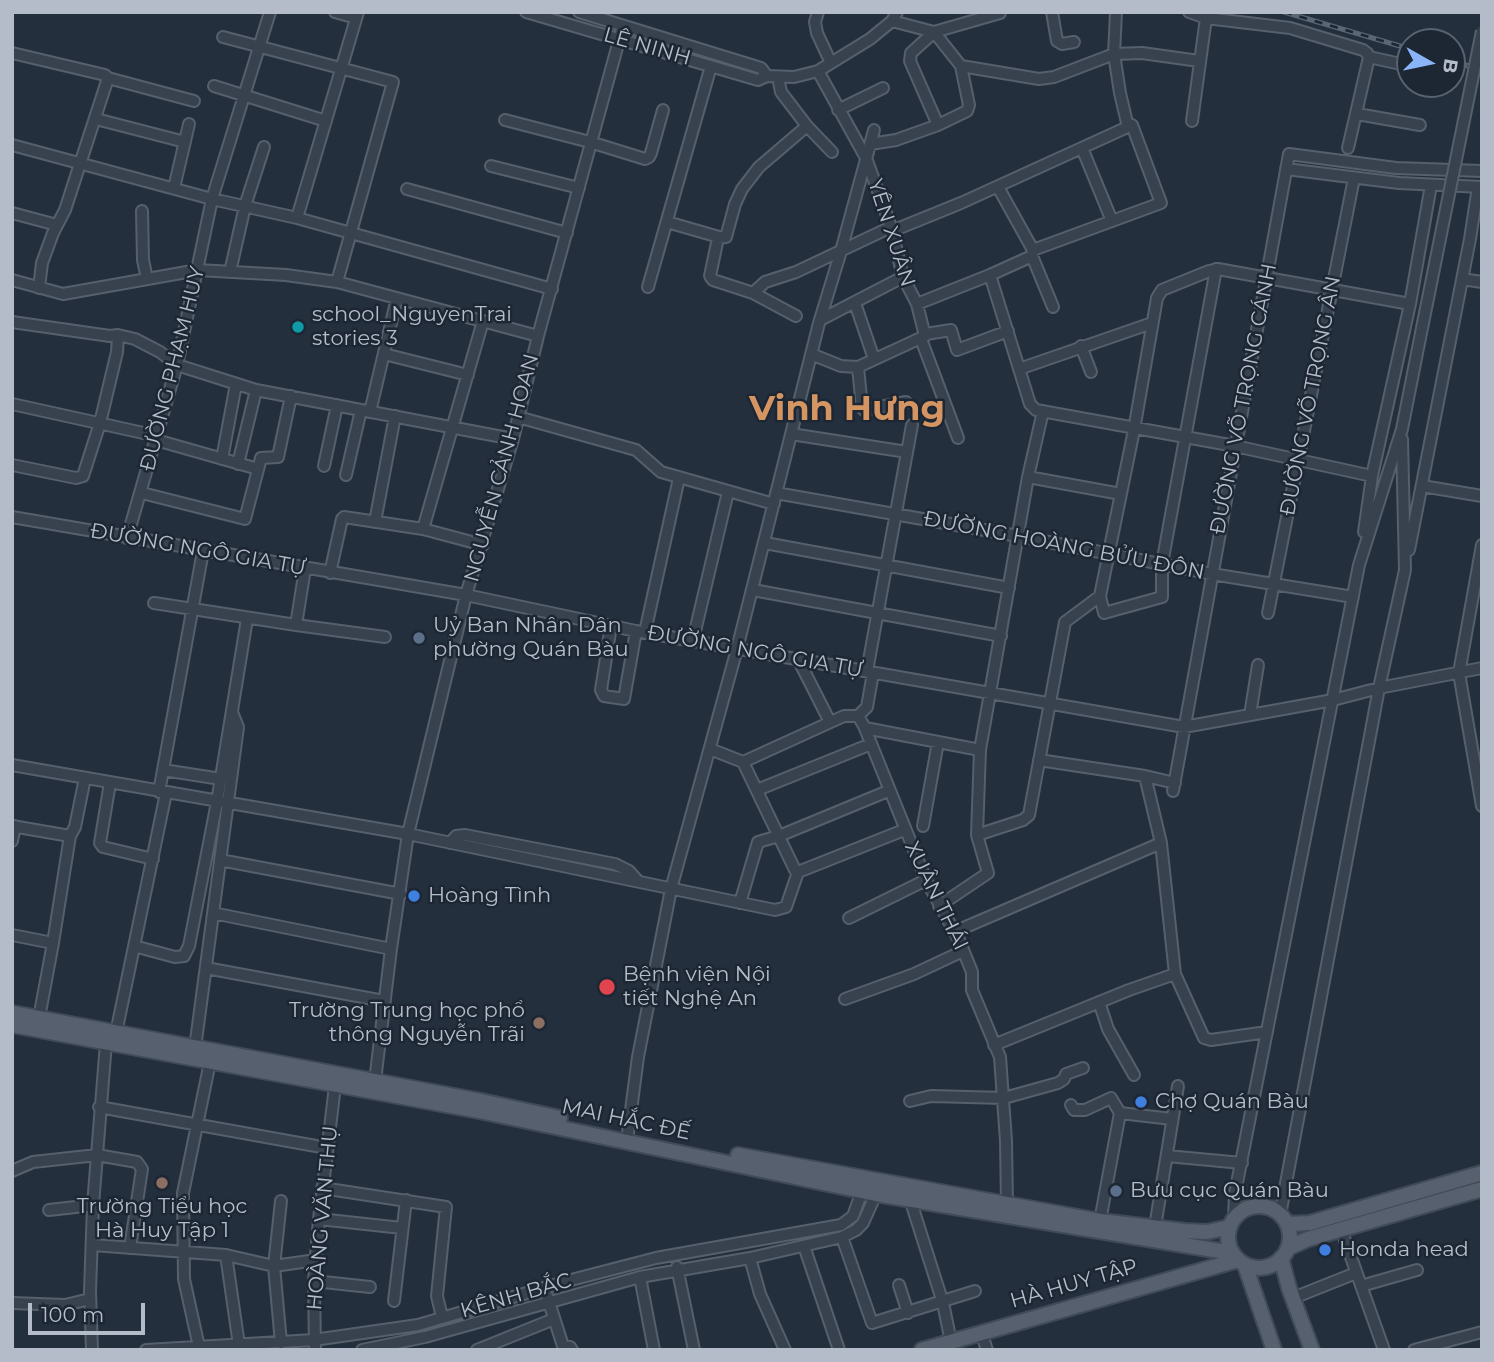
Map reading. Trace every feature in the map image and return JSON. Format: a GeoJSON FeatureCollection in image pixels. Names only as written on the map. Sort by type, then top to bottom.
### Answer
{"type":"FeatureCollection","features":[{"type":"Feature","properties":{"kind":"main road","name":"MAI HẮC ĐẾ"},"geometry":{"type":"LineString","coordinates":[[12,1013],[210,1062],[256,1065],[375,1081],[869,1192],[1238,1259]]}},
{"type":"Feature","properties":{"kind":"main road","name":"MAI HẮC ĐẾ"},"geometry":{"type":"LineString","coordinates":[[12,1025],[195,1048],[335,1086],[480,1106],[628,1133],[712,1155],[1100,1221],[1207,1232],[1232,1223]]}},
{"type":"Feature","properties":{"kind":"main road"},"geometry":{"type":"LineString","coordinates":[[1284,1220],[1310,1223],[1482,1173]]}},
{"type":"Feature","properties":{"kind":"main road"},"geometry":{"type":"LineString","coordinates":[[1238,1259],[1262,1268],[1270,1266],[1308,1239],[1482,1189]]}},
{"type":"Feature","properties":{"kind":"main road"},"geometry":{"type":"LineString","coordinates":[[1274,1350],[1238,1259],[1229,1244],[1232,1223],[1240,1213],[1256,1206],[1273,1210],[1284,1220],[1290,1239],[1285,1253],[1293,1298],[1312,1350]]}},
{"type":"Feature","properties":{"kind":"main road","name":"HÀ HUY TẬP"},"geometry":{"type":"LineString","coordinates":[[922,1350],[1238,1259]]}},
{"type":"Feature","properties":{"kind":"street","name":"ĐƯỜNG PHẠM HUY"},"geometry":{"type":"LineString","coordinates":[[127,537],[142,493],[177,365],[212,199],[270,12]]}},
{"type":"Feature","properties":{"kind":"street"},"geometry":{"type":"LineString","coordinates":[[297,218],[357,15],[335,12]]}},
{"type":"Feature","properties":{"kind":"street","name":"LÊ NINH"},"geometry":{"type":"LineString","coordinates":[[526,12],[758,80],[773,76],[794,77],[818,71],[860,46],[895,17]]}},
{"type":"Feature","properties":{"kind":"street"},"geometry":{"type":"LineString","coordinates":[[818,12],[815,22],[817,33],[831,64]]}},
{"type":"Feature","properties":{"kind":"street"},"geometry":{"type":"LineString","coordinates":[[1052,12],[1058,41],[1062,44],[1074,42]]}},
{"type":"Feature","properties":{"kind":"street"},"geometry":{"type":"LineString","coordinates":[[752,293],[765,282],[796,272],[892,229],[998,187],[1129,127],[1114,54],[1116,12]]}},
{"type":"Feature","properties":{"kind":"street"},"geometry":{"type":"LineString","coordinates":[[1189,12],[1206,18],[1290,28],[1363,50],[1369,57],[1396,63]]}},
{"type":"Feature","properties":{"kind":"street","name":"LÊ NINH"},"geometry":{"type":"LineString","coordinates":[[587,13],[761,68],[773,76]]}},
{"type":"Feature","properties":{"kind":"street"},"geometry":{"type":"LineString","coordinates":[[938,125],[909,58],[912,51],[934,33],[1000,13]]}},
{"type":"Feature","properties":{"kind":"street"},"geometry":{"type":"LineString","coordinates":[[870,144],[896,140],[938,125],[960,116],[969,108],[961,66],[934,33],[895,17]]}},
{"type":"Feature","properties":{"kind":"street"},"geometry":{"type":"LineString","coordinates":[[1192,121],[1206,18]]}},
{"type":"Feature","properties":{"kind":"street","name":"NGUYỄN CẢNH HOAN"},"geometry":{"type":"LineString","coordinates":[[375,1081],[408,834],[466,595],[513,439],[538,336],[623,26]]}},
{"type":"Feature","properties":{"kind":"street"},"geometry":{"type":"LineString","coordinates":[[1359,565],[1402,429],[1482,31]]}},
{"type":"Feature","properties":{"kind":"street"},"geometry":{"type":"LineString","coordinates":[[223,37],[393,82],[338,282]]}},
{"type":"Feature","properties":{"kind":"street"},"geometry":{"type":"LineString","coordinates":[[12,53],[105,75],[107,78],[194,101]]}},
{"type":"Feature","properties":{"kind":"street"},"geometry":{"type":"LineString","coordinates":[[961,66],[1045,79],[1114,54],[1142,53],[1199,61]]}},
{"type":"Feature","properties":{"kind":"street"},"geometry":{"type":"LineString","coordinates":[[1348,148],[1369,57]]}},
{"type":"Feature","properties":{"kind":"street"},"geometry":{"type":"LineString","coordinates":[[648,287],[711,66]]}},
{"type":"Feature","properties":{"kind":"street","name":"YÊN XUÂN"},"geometry":{"type":"LineString","coordinates":[[818,71],[866,158],[892,229],[903,277],[916,304],[990,275],[1033,253],[1161,203],[1132,125],[1129,127]]}},
{"type":"Feature","properties":{"kind":"street"},"geometry":{"type":"LineString","coordinates":[[773,76],[781,92],[807,126],[832,152]]}},
{"type":"Feature","properties":{"kind":"street"},"geometry":{"type":"LineString","coordinates":[[39,288],[42,263],[65,210],[107,78]]}},
{"type":"Feature","properties":{"kind":"street"},"geometry":{"type":"LineString","coordinates":[[214,86],[326,121]]}},
{"type":"Feature","properties":{"kind":"street"},"geometry":{"type":"LineString","coordinates":[[838,110],[883,88]]}},
{"type":"Feature","properties":{"kind":"street"},"geometry":{"type":"LineString","coordinates":[[505,120],[647,159],[663,110]]}},
{"type":"Feature","properties":{"kind":"street"},"geometry":{"type":"LineString","coordinates":[[1357,114],[1420,125]]}},
{"type":"Feature","properties":{"kind":"street"},"geometry":{"type":"LineString","coordinates":[[96,119],[185,142]]}},
{"type":"Feature","properties":{"kind":"street"},"geometry":{"type":"LineString","coordinates":[[174,188],[189,124]]}},
{"type":"Feature","properties":{"kind":"street"},"geometry":{"type":"LineString","coordinates":[[667,222],[726,237],[735,204],[744,186],[759,167],[807,126]]}},
{"type":"Feature","properties":{"kind":"street"},"geometry":{"type":"LineString","coordinates":[[628,1133],[638,1057],[672,888],[765,543],[820,320],[874,130]]}},
{"type":"Feature","properties":{"kind":"street"},"geometry":{"type":"LineString","coordinates":[[12,145],[212,199],[297,218],[552,289]]}},
{"type":"Feature","properties":{"kind":"street"},"geometry":{"type":"LineString","coordinates":[[230,272],[244,206],[264,147]]}},
{"type":"Feature","properties":{"kind":"street"},"geometry":{"type":"LineString","coordinates":[[1082,148],[1112,221]]}},
{"type":"Feature","properties":{"kind":"street","name":"ĐƯỜNG VÕ TRỌNG CÁNH"},"geometry":{"type":"LineString","coordinates":[[1145,776],[1174,787],[1289,154],[1439,171]]}},
{"type":"Feature","properties":{"kind":"street"},"geometry":{"type":"LineString","coordinates":[[491,166],[579,188]]}},
{"type":"Feature","properties":{"kind":"street"},"geometry":{"type":"LineString","coordinates":[[1284,1220],[1379,688],[1422,486],[1480,187],[1354,178],[1286,169]]}},
{"type":"Feature","properties":{"kind":"street"},"geometry":{"type":"LineString","coordinates":[[1232,1223],[1359,565],[1372,476],[1434,185],[1439,171],[1482,172]]}},
{"type":"Feature","properties":{"kind":"street","name":"ĐƯỜNG VÕ TRỌNG ÂN"},"geometry":{"type":"LineString","coordinates":[[1268,613],[1354,178]]}},
{"type":"Feature","properties":{"kind":"street"},"geometry":{"type":"LineString","coordinates":[[998,187],[1033,253],[1053,307]]}},
{"type":"Feature","properties":{"kind":"street"},"geometry":{"type":"LineString","coordinates":[[407,188],[567,233]]}},
{"type":"Feature","properties":{"kind":"street"},"geometry":{"type":"LineString","coordinates":[[142,211],[147,279]]}},
{"type":"Feature","properties":{"kind":"street"},"geometry":{"type":"LineString","coordinates":[[12,213],[57,225]]}},
{"type":"Feature","properties":{"kind":"street"},"geometry":{"type":"LineString","coordinates":[[719,237],[710,279],[752,293],[796,316]]}},
{"type":"Feature","properties":{"kind":"street"},"geometry":{"type":"LineString","coordinates":[[1216,269],[1162,564],[1162,597],[1104,614],[1100,596],[1134,430],[1157,298],[1162,290],[1216,269],[1410,304]]}},
{"type":"Feature","properties":{"kind":"street"},"geometry":{"type":"LineString","coordinates":[[12,280],[63,294],[198,270],[286,275],[338,282],[538,336]]}},
{"type":"Feature","properties":{"kind":"street"},"geometry":{"type":"LineString","coordinates":[[990,275],[1030,404],[1035,410],[1134,430],[1235,446],[1372,476]]}},
{"type":"Feature","properties":{"kind":"street"},"geometry":{"type":"LineString","coordinates":[[820,320],[903,277]]}},
{"type":"Feature","properties":{"kind":"street"},"geometry":{"type":"LineString","coordinates":[[1462,279],[1482,282]]}},
{"type":"Feature","properties":{"kind":"street"},"geometry":{"type":"LineString","coordinates":[[346,475],[384,354],[397,298]]}},
{"type":"Feature","properties":{"kind":"street"},"geometry":{"type":"LineString","coordinates":[[855,303],[874,359]]}},
{"type":"Feature","properties":{"kind":"street"},"geometry":{"type":"LineString","coordinates":[[916,304],[923,336],[958,438]]}},
{"type":"Feature","properties":{"kind":"street"},"geometry":{"type":"LineString","coordinates":[[424,529],[483,321]]}},
{"type":"Feature","properties":{"kind":"street"},"geometry":{"type":"LineString","coordinates":[[12,322],[118,335],[135,339],[160,352],[177,365],[256,390],[513,439]]}},
{"type":"Feature","properties":{"kind":"street"},"geometry":{"type":"LineString","coordinates":[[1019,369],[1152,323]]}},
{"type":"Feature","properties":{"kind":"street"},"geometry":{"type":"LineString","coordinates":[[811,354],[841,366],[858,367],[923,336],[951,330],[957,350],[1007,331]]}},
{"type":"Feature","properties":{"kind":"street"},"geometry":{"type":"LineString","coordinates":[[12,465],[80,478],[86,472],[117,352],[118,335]]}},
{"type":"Feature","properties":{"kind":"street"},"geometry":{"type":"LineString","coordinates":[[1081,346],[1091,372]]}},
{"type":"Feature","properties":{"kind":"street"},"geometry":{"type":"LineString","coordinates":[[384,354],[468,375]]}},
{"type":"Feature","properties":{"kind":"street"},"geometry":{"type":"LineString","coordinates":[[858,367],[864,410],[906,402]]}},
{"type":"Feature","properties":{"kind":"street"},"geometry":{"type":"LineString","coordinates":[[222,459],[236,384]]}},
{"type":"Feature","properties":{"kind":"street"},"geometry":{"type":"LineString","coordinates":[[238,464],[256,390]]}},
{"type":"Feature","properties":{"kind":"street"},"geometry":{"type":"LineString","coordinates":[[142,493],[244,519],[262,456],[278,457],[291,396]]}},
{"type":"Feature","properties":{"kind":"street"},"geometry":{"type":"LineString","coordinates":[[12,404],[100,423],[258,469]]}},
{"type":"Feature","properties":{"kind":"street"},"geometry":{"type":"LineString","coordinates":[[324,466],[337,405]]}},
{"type":"Feature","properties":{"kind":"street"},"geometry":{"type":"LineString","coordinates":[[939,905],[987,876],[987,867],[977,835],[980,750],[1028,477],[1043,411]]}},
{"type":"Feature","properties":{"kind":"street"},"geometry":{"type":"LineString","coordinates":[[375,522],[395,416]]}},
{"type":"Feature","properties":{"kind":"street","name":"ĐƯỜNG HOÀNG BỬU ĐÔN"},"geometry":{"type":"LineString","coordinates":[[518,417],[636,450],[660,472],[729,492],[896,514],[1212,574],[1353,597]]}},
{"type":"Feature","properties":{"kind":"street"},"geometry":{"type":"LineString","coordinates":[[743,762],[844,716],[858,716],[867,707],[878,613],[912,425]]}},
{"type":"Feature","properties":{"kind":"street"},"geometry":{"type":"LineString","coordinates":[[1402,429],[1405,570]]}},
{"type":"Feature","properties":{"kind":"street"},"geometry":{"type":"LineString","coordinates":[[791,434],[907,452]]}},
{"type":"Feature","properties":{"kind":"street"},"geometry":{"type":"LineString","coordinates":[[1028,477],[1121,494]]}},
{"type":"Feature","properties":{"kind":"street"},"geometry":{"type":"LineString","coordinates":[[611,626],[601,690],[604,696],[624,699],[679,478]]}},
{"type":"Feature","properties":{"kind":"street"},"geometry":{"type":"LineString","coordinates":[[1422,486],[1482,496]]}},
{"type":"Feature","properties":{"kind":"street"},"geometry":{"type":"LineString","coordinates":[[693,640],[729,492]]}},
{"type":"Feature","properties":{"kind":"street","name":"ĐƯỜNG NGÔ GIA TỰ"},"geometry":{"type":"LineString","coordinates":[[12,517],[466,595],[611,626],[1184,727],[1333,700],[1482,668]]}},
{"type":"Feature","properties":{"kind":"street"},"geometry":{"type":"LineString","coordinates":[[330,573],[343,518],[424,529],[483,545]]}},
{"type":"Feature","properties":{"kind":"street"},"geometry":{"type":"LineString","coordinates":[[765,543],[1009,588]]}},
{"type":"Feature","properties":{"kind":"street"},"geometry":{"type":"LineString","coordinates":[[1481,798],[1476,734],[1459,673],[1477,601],[1482,545]]}},
{"type":"Feature","properties":{"kind":"street"},"geometry":{"type":"LineString","coordinates":[[92,1350],[90,1298],[99,1107],[111,1038],[153,859],[163,792],[163,770],[203,551]]}},
{"type":"Feature","properties":{"kind":"street"},"geometry":{"type":"LineString","coordinates":[[296,625],[305,569]]}},
{"type":"Feature","properties":{"kind":"street"},"geometry":{"type":"LineString","coordinates":[[752,590],[1001,636]]}},
{"type":"Feature","properties":{"kind":"street"},"geometry":{"type":"LineString","coordinates":[[977,835],[1028,817],[1065,622],[1100,596]]}},
{"type":"Feature","properties":{"kind":"street"},"geometry":{"type":"LineString","coordinates":[[154,603],[247,619],[385,636]]}},
{"type":"Feature","properties":{"kind":"street"},"geometry":{"type":"LineString","coordinates":[[195,1048],[220,860],[221,779],[247,619]]}},
{"type":"Feature","properties":{"kind":"street"},"geometry":{"type":"LineString","coordinates":[[798,659],[830,722]]}},
{"type":"Feature","properties":{"kind":"street"},"geometry":{"type":"LineString","coordinates":[[1250,715],[1258,665]]}},
{"type":"Feature","properties":{"kind":"street"},"geometry":{"type":"LineString","coordinates":[[134,946],[175,957],[184,956],[190,946],[238,727],[232,710]]}},
{"type":"Feature","properties":{"kind":"street","name":"XUÂN THÁI"},"geometry":{"type":"LineString","coordinates":[[858,716],[926,880],[954,932],[971,972],[972,990],[1000,1057],[1007,1204]]}},
{"type":"Feature","properties":{"kind":"street"},"geometry":{"type":"LineString","coordinates":[[865,728],[980,750]]}},
{"type":"Feature","properties":{"kind":"street"},"geometry":{"type":"LineString","coordinates":[[923,826],[938,742]]}},
{"type":"Feature","properties":{"kind":"street"},"geometry":{"type":"LineString","coordinates":[[757,790],[871,744]]}},
{"type":"Feature","properties":{"kind":"street"},"geometry":{"type":"LineString","coordinates":[[710,749],[743,762],[794,870],[798,872]]}},
{"type":"Feature","properties":{"kind":"street"},"geometry":{"type":"LineString","coordinates":[[1038,760],[1145,776],[1161,843],[1175,974],[1204,1038],[1207,1040],[1267,1032]]}},
{"type":"Feature","properties":{"kind":"street"},"geometry":{"type":"LineString","coordinates":[[12,765],[450,843],[580,858],[637,880],[775,910],[786,907],[798,872],[904,830]]}},
{"type":"Feature","properties":{"kind":"street"},"geometry":{"type":"LineString","coordinates":[[163,770],[221,779]]}},
{"type":"Feature","properties":{"kind":"street"},"geometry":{"type":"LineString","coordinates":[[39,1018],[70,836],[75,827],[85,778]]}},
{"type":"Feature","properties":{"kind":"street"},"geometry":{"type":"LineString","coordinates":[[110,783],[100,843],[153,859]]}},
{"type":"Feature","properties":{"kind":"street"},"geometry":{"type":"LineString","coordinates":[[740,903],[758,842],[888,791]]}},
{"type":"Feature","properties":{"kind":"street"},"geometry":{"type":"LineString","coordinates":[[12,841],[14,826],[70,836]]}},
{"type":"Feature","properties":{"kind":"street"},"geometry":{"type":"LineString","coordinates":[[954,932],[1161,843]]}},
{"type":"Feature","properties":{"kind":"street"},"geometry":{"type":"LineString","coordinates":[[220,860],[401,894]]}},
{"type":"Feature","properties":{"kind":"street"},"geometry":{"type":"LineString","coordinates":[[849,918],[926,880]]}},
{"type":"Feature","properties":{"kind":"street"},"geometry":{"type":"LineString","coordinates":[[213,913],[391,949]]}},
{"type":"Feature","properties":{"kind":"street"},"geometry":{"type":"LineString","coordinates":[[12,936],[52,943]]}},
{"type":"Feature","properties":{"kind":"street"},"geometry":{"type":"LineString","coordinates":[[845,999],[930,968],[962,951]]}},
{"type":"Feature","properties":{"kind":"street"},"geometry":{"type":"LineString","coordinates":[[206,968],[384,1001]]}},
{"type":"Feature","properties":{"kind":"street"},"geometry":{"type":"LineString","coordinates":[[993,1045],[1175,974]]}},
{"type":"Feature","properties":{"kind":"street"},"geometry":{"type":"LineString","coordinates":[[1099,1002],[1108,1029],[1134,1075]]}},
{"type":"Feature","properties":{"kind":"street"},"geometry":{"type":"LineString","coordinates":[[199,1347],[184,1279],[183,1193],[210,1062]]}},
{"type":"Feature","properties":{"kind":"street"},"geometry":{"type":"LineString","coordinates":[[910,1101],[935,1096],[1004,1098],[1058,1083],[1066,1074],[1083,1068]]}},
{"type":"Feature","properties":{"kind":"street","name":"HOÀNG VĂN THỤ"},"geometry":{"type":"LineString","coordinates":[[315,1345],[314,1280],[318,1219],[335,1086]]}},
{"type":"Feature","properties":{"kind":"street"},"geometry":{"type":"LineString","coordinates":[[1155,1227],[1178,1086]]}},
{"type":"Feature","properties":{"kind":"street"},"geometry":{"type":"LineString","coordinates":[[1071,1105],[1074,1110],[1084,1110],[1111,1098],[1120,1113],[1100,1221]]}},
{"type":"Feature","properties":{"kind":"street"},"geometry":{"type":"LineString","coordinates":[[99,1107],[327,1148]]}},
{"type":"Feature","properties":{"kind":"street"},"geometry":{"type":"LineString","coordinates":[[1120,1113],[1172,1119]]}},
{"type":"Feature","properties":{"kind":"street"},"geometry":{"type":"LineString","coordinates":[[12,1171],[33,1162],[97,1155],[131,1160],[141,1165],[130,1248]]}},
{"type":"Feature","properties":{"kind":"street"},"geometry":{"type":"LineString","coordinates":[[1167,1156],[1242,1163]]}},
{"type":"Feature","properties":{"kind":"street"},"geometry":{"type":"LineString","coordinates":[[322,1188],[444,1205],[447,1208],[437,1296],[442,1317]]}},
{"type":"Feature","properties":{"kind":"street"},"geometry":{"type":"LineString","coordinates":[[853,1225],[869,1192]]}},
{"type":"Feature","properties":{"kind":"street"},"geometry":{"type":"LineString","coordinates":[[910,1199],[943,1303],[951,1342]]}},
{"type":"Feature","properties":{"kind":"street"},"geometry":{"type":"LineString","coordinates":[[281,1200],[274,1266],[281,1343]]}},
{"type":"Feature","properties":{"kind":"street"},"geometry":{"type":"LineString","coordinates":[[394,1301],[405,1200]]}},
{"type":"Feature","properties":{"kind":"street"},"geometry":{"type":"LineString","coordinates":[[49,1210],[93,1205]]}},
{"type":"Feature","properties":{"kind":"street"},"geometry":{"type":"LineString","coordinates":[[318,1219],[402,1228]]}},
{"type":"Feature","properties":{"kind":"street","name":"KÊNH BẮC"},"geometry":{"type":"LineString","coordinates":[[362,1350],[425,1337],[640,1278],[750,1258],[842,1237],[853,1225]]}},
{"type":"Feature","properties":{"kind":"street","name":"KÊNH BẮC"},"geometry":{"type":"LineString","coordinates":[[146,1350],[281,1343],[315,1345],[418,1325],[656,1258],[853,1225]]}},
{"type":"Feature","properties":{"kind":"street"},"geometry":{"type":"LineString","coordinates":[[1341,1229],[1384,1350]]}},
{"type":"Feature","properties":{"kind":"street"},"geometry":{"type":"LineString","coordinates":[[842,1237],[873,1323],[975,1291]]}},
{"type":"Feature","properties":{"kind":"street"},"geometry":{"type":"LineString","coordinates":[[93,1245],[226,1255],[274,1266],[316,1260]]}},
{"type":"Feature","properties":{"kind":"street"},"geometry":{"type":"LineString","coordinates":[[804,1246],[839,1350]]}},
{"type":"Feature","properties":{"kind":"street"},"geometry":{"type":"LineString","coordinates":[[226,1255],[239,1345]]}},
{"type":"Feature","properties":{"kind":"street"},"geometry":{"type":"LineString","coordinates":[[674,1255],[694,1350]]}},
{"type":"Feature","properties":{"kind":"street"},"geometry":{"type":"LineString","coordinates":[[750,1258],[760,1294],[785,1350]]}},
{"type":"Feature","properties":{"kind":"street"},"geometry":{"type":"LineString","coordinates":[[1361,1286],[1418,1270]]}},
{"type":"Feature","properties":{"kind":"street"},"geometry":{"type":"LineString","coordinates":[[1293,1298],[1356,1273]]}},
{"type":"Feature","properties":{"kind":"street"},"geometry":{"type":"LineString","coordinates":[[640,1278],[653,1350]]}},
{"type":"Feature","properties":{"kind":"street"},"geometry":{"type":"LineString","coordinates":[[314,1280],[370,1287]]}},
{"type":"Feature","properties":{"kind":"street"},"geometry":{"type":"LineString","coordinates":[[899,1285],[908,1313]]}},
{"type":"Feature","properties":{"kind":"street"},"geometry":{"type":"LineString","coordinates":[[544,1288],[563,1346],[572,1350]]}},
{"type":"Feature","properties":{"kind":"street"},"geometry":{"type":"LineString","coordinates":[[12,1303],[65,1305],[90,1298]]}},
{"type":"Feature","properties":{"kind":"street"},"geometry":{"type":"LineString","coordinates":[[477,1350],[491,1347],[554,1319]]}},
{"type":"Feature","properties":{"kind":"street"},"geometry":{"type":"LineString","coordinates":[[981,1332],[987,1350]]}},
{"type":"Feature","properties":{"kind":"street"},"geometry":{"type":"LineString","coordinates":[[1414,1350],[1482,1332]]}},
{"type":"Feature","properties":{"kind":"railway"},"geometry":{"type":"LineString","coordinates":[[1284,12],[1396,45]]}},
{"type":"Feature","properties":{"kind":"railway"},"geometry":{"type":"LineString","coordinates":[[1466,65],[1482,70]]}},
{"type":"Feature","properties":{"kind":"place","name":"school_NguyenTrai stories 3"},"geometry":{"type":"Point","coordinates":[298,327]}},
{"type":"Feature","properties":{"kind":"place","name":"Uỷ Ban Nhân Dân phường Quán Bàu"},"geometry":{"type":"Point","coordinates":[419,638]}},
{"type":"Feature","properties":{"kind":"place","name":"Hoàng Tình"},"geometry":{"type":"Point","coordinates":[414,896]}},
{"type":"Feature","properties":{"kind":"place","name":"Bệnh viện Nội tiết Nghệ An"},"geometry":{"type":"Point","coordinates":[607,987]}},
{"type":"Feature","properties":{"kind":"place","name":"Trường Trung học phổ thông Nguyễn Trãi"},"geometry":{"type":"Point","coordinates":[539,1023]}},
{"type":"Feature","properties":{"kind":"place","name":"Chợ Quán Bàu"},"geometry":{"type":"Point","coordinates":[1141,1102]}},
{"type":"Feature","properties":{"kind":"place","name":"Trường Tiểu học Hà Huy Tập 1"},"geometry":{"type":"Point","coordinates":[162,1183]}},
{"type":"Feature","properties":{"kind":"place","name":"Bưu cục Quán Bàu"},"geometry":{"type":"Point","coordinates":[1116,1191]}},
{"type":"Feature","properties":{"kind":"place","name":"Honda head"},"geometry":{"type":"Point","coordinates":[1325,1250]}},
{"type":"Feature","properties":{"kind":"district","name":"Vinh Hưng"},"geometry":{"type":"Point","coordinates":[847,410]}}]}
